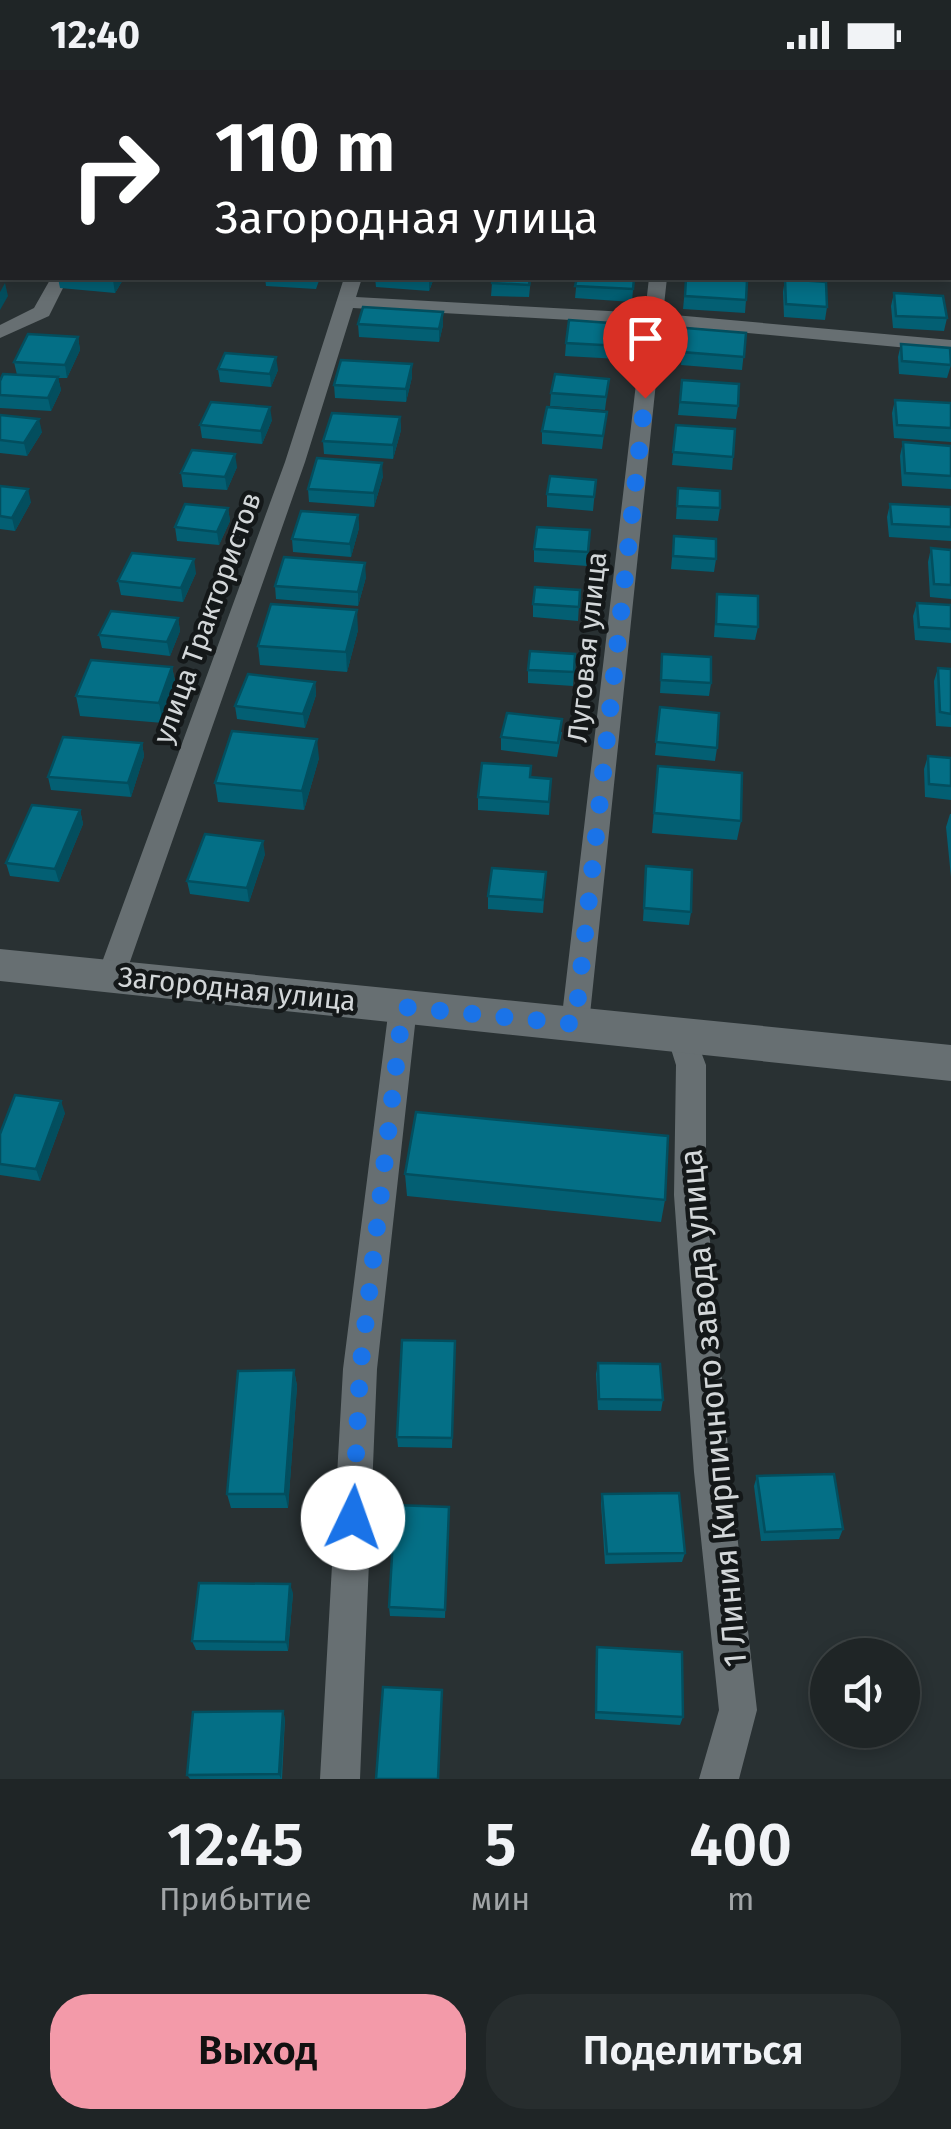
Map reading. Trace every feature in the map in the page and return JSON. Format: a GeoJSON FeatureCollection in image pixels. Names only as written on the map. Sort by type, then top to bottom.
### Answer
{"type":"FeatureCollection","features":[{"type":"Feature","properties":{"kind":"street"},"geometry":{"type":"LineString","coordinates":[[0,332],[42,312],[58,280]]}},
{"type":"Feature","properties":{"kind":"street","name":"улица Трактористов"},"geometry":{"type":"LineString","coordinates":[[111,976],[295,462],[352,280]]}},
{"type":"Feature","properties":{"kind":"street","name":"Луговая улица"},"geometry":{"type":"LineString","coordinates":[[575,1024],[658,280]]}},
{"type":"Feature","properties":{"kind":"street"},"geometry":{"type":"LineString","coordinates":[[344,302],[654,319],[951,346]]}},
{"type":"Feature","properties":{"kind":"street","name":"Загородная улица"},"geometry":{"type":"LineString","coordinates":[[0,965],[951,1063]]}},
{"type":"Feature","properties":{"kind":"street"},"geometry":{"type":"LineString","coordinates":[[340,1779],[360,1370],[403,1007]]}},
{"type":"Feature","properties":{"kind":"street","name":"1 Линия Кирпичного завода улица"},"geometry":{"type":"LineString","coordinates":[[682,1036],[691,1066],[690,1195],[712,1472],[738,1710],[719,1779]]}},
{"type":"Feature","properties":{"kind":"building"},"geometry":{"type":"Polygon","coordinates":[[[492,280],[530,280],[529,285],[492,280]]]}},
{"type":"Feature","properties":{"kind":"building"},"geometry":{"type":"Polygon","coordinates":[[[576,280],[634,280],[633,289],[575,286],[576,280]]]}},
{"type":"Feature","properties":{"kind":"building"},"geometry":{"type":"Polygon","coordinates":[[[686,280],[747,281],[746,300],[685,296],[686,280]]]}},
{"type":"Feature","properties":{"kind":"building"},"geometry":{"type":"Polygon","coordinates":[[[785,280],[826,282],[827,307],[786,304],[785,280]]]}},
{"type":"Feature","properties":{"kind":"building"},"geometry":{"type":"Polygon","coordinates":[[[894,293],[943,296],[947,318],[896,316],[894,293]]]}},
{"type":"Feature","properties":{"kind":"building"},"geometry":{"type":"Polygon","coordinates":[[[363,307],[443,312],[439,329],[358,324],[363,307]]]}},
{"type":"Feature","properties":{"kind":"building"},"geometry":{"type":"Polygon","coordinates":[[[569,320],[623,324],[620,346],[566,343],[569,320]]]}},
{"type":"Feature","properties":{"kind":"building"},"geometry":{"type":"Polygon","coordinates":[[[686,328],[746,333],[744,357],[682,352],[686,328]]]}},
{"type":"Feature","properties":{"kind":"building"},"geometry":{"type":"Polygon","coordinates":[[[28,334],[78,337],[65,365],[14,362],[28,334]]]}},
{"type":"Feature","properties":{"kind":"building"},"geometry":{"type":"Polygon","coordinates":[[[901,344],[950,348],[951,365],[902,361],[901,344]]]}},
{"type":"Feature","properties":{"kind":"building"},"geometry":{"type":"Polygon","coordinates":[[[225,353],[276,357],[270,374],[218,369],[225,353]]]}},
{"type":"Feature","properties":{"kind":"building"},"geometry":{"type":"Polygon","coordinates":[[[341,360],[412,364],[406,389],[334,385],[341,360]]]}},
{"type":"Feature","properties":{"kind":"building"},"geometry":{"type":"Polygon","coordinates":[[[3,374],[58,377],[48,398],[0,395],[3,374]]]}},
{"type":"Feature","properties":{"kind":"building"},"geometry":{"type":"Polygon","coordinates":[[[555,374],[609,379],[606,397],[551,393],[555,374]]]}},
{"type":"Feature","properties":{"kind":"building"},"geometry":{"type":"Polygon","coordinates":[[[682,380],[739,384],[738,406],[680,402],[682,380]]]}},
{"type":"Feature","properties":{"kind":"building"},"geometry":{"type":"Polygon","coordinates":[[[895,400],[951,403],[951,428],[897,425],[895,400]]]}},
{"type":"Feature","properties":{"kind":"building"},"geometry":{"type":"Polygon","coordinates":[[[211,402],[270,407],[261,431],[200,425],[211,402]]]}},
{"type":"Feature","properties":{"kind":"building"},"geometry":{"type":"Polygon","coordinates":[[[547,407],[607,412],[603,436],[542,431],[547,407]]]}},
{"type":"Feature","properties":{"kind":"building"},"geometry":{"type":"Polygon","coordinates":[[[332,413],[400,417],[393,445],[323,441],[332,413]]]}},
{"type":"Feature","properties":{"kind":"building"},"geometry":{"type":"Polygon","coordinates":[[[0,415],[39,419],[24,443],[0,440],[0,415]]]}},
{"type":"Feature","properties":{"kind":"building"},"geometry":{"type":"Polygon","coordinates":[[[676,425],[735,429],[733,457],[673,452],[676,425]]]}},
{"type":"Feature","properties":{"kind":"building"},"geometry":{"type":"Polygon","coordinates":[[[903,442],[951,446],[951,476],[905,473],[903,442]]]}},
{"type":"Feature","properties":{"kind":"building"},"geometry":{"type":"Polygon","coordinates":[[[192,450],[235,454],[225,477],[181,473],[192,450]]]}},
{"type":"Feature","properties":{"kind":"building"},"geometry":{"type":"Polygon","coordinates":[[[317,458],[382,463],[374,493],[308,489],[317,458]]]}},
{"type":"Feature","properties":{"kind":"building"},"geometry":{"type":"Polygon","coordinates":[[[550,476],[596,480],[594,497],[547,494],[550,476]]]}},
{"type":"Feature","properties":{"kind":"building"},"geometry":{"type":"Polygon","coordinates":[[[0,486],[28,489],[12,518],[0,516],[0,486]]]}},
{"type":"Feature","properties":{"kind":"building"},"geometry":{"type":"Polygon","coordinates":[[[678,488],[720,491],[720,508],[677,506],[678,488]]]}},
{"type":"Feature","properties":{"kind":"building"},"geometry":{"type":"Polygon","coordinates":[[[185,504],[228,508],[217,532],[175,527],[185,504]]]}},
{"type":"Feature","properties":{"kind":"building"},"geometry":{"type":"Polygon","coordinates":[[[890,504],[951,507],[951,527],[892,524],[890,504]]]}},
{"type":"Feature","properties":{"kind":"building"},"geometry":{"type":"Polygon","coordinates":[[[301,511],[358,515],[350,544],[292,539],[301,511]]]}},
{"type":"Feature","properties":{"kind":"building"},"geometry":{"type":"Polygon","coordinates":[[[537,527],[590,530],[588,552],[534,549],[537,527]]]}},
{"type":"Feature","properties":{"kind":"building"},"geometry":{"type":"Polygon","coordinates":[[[674,536],[716,539],[716,559],[673,556],[674,536]]]}},
{"type":"Feature","properties":{"kind":"building"},"geometry":{"type":"Polygon","coordinates":[[[931,548],[951,550],[951,585],[934,584],[931,548]]]}},
{"type":"Feature","properties":{"kind":"building"},"geometry":{"type":"Polygon","coordinates":[[[132,553],[194,559],[181,588],[118,581],[132,553]]]}},
{"type":"Feature","properties":{"kind":"building"},"geometry":{"type":"Polygon","coordinates":[[[284,557],[365,563],[358,592],[275,586],[284,557]]]}},
{"type":"Feature","properties":{"kind":"building"},"geometry":{"type":"Polygon","coordinates":[[[535,587],[580,590],[579,607],[533,604],[535,587]]]}},
{"type":"Feature","properties":{"kind":"building"},"geometry":{"type":"Polygon","coordinates":[[[717,594],[758,596],[758,627],[716,624],[717,594]]]}},
{"type":"Feature","properties":{"kind":"building"},"geometry":{"type":"Polygon","coordinates":[[[917,603],[951,605],[951,629],[919,627],[917,603]]]}},
{"type":"Feature","properties":{"kind":"building"},"geometry":{"type":"Polygon","coordinates":[[[271,604],[357,610],[346,652],[258,646],[271,604]]]}},
{"type":"Feature","properties":{"kind":"building"},"geometry":{"type":"Polygon","coordinates":[[[111,611],[178,618],[167,642],[99,635],[111,611]]]}},
{"type":"Feature","properties":{"kind":"building"},"geometry":{"type":"Polygon","coordinates":[[[530,651],[575,654],[574,672],[528,670],[530,651]]]}},
{"type":"Feature","properties":{"kind":"building"},"geometry":{"type":"Polygon","coordinates":[[[662,654],[711,657],[711,683],[661,680],[662,654]]]}},
{"type":"Feature","properties":{"kind":"building"},"geometry":{"type":"Polygon","coordinates":[[[91,660],[172,667],[159,703],[76,696],[91,660]]]}},
{"type":"Feature","properties":{"kind":"building"},"geometry":{"type":"Polygon","coordinates":[[[938,668],[951,669],[951,714],[940,712],[938,668]]]}},
{"type":"Feature","properties":{"kind":"building"},"geometry":{"type":"Polygon","coordinates":[[[248,674],[315,682],[303,714],[235,706],[248,674]]]}},
{"type":"Feature","properties":{"kind":"building"},"geometry":{"type":"Polygon","coordinates":[[[660,707],[719,713],[717,748],[656,742],[660,707]]]}},
{"type":"Feature","properties":{"kind":"building"},"geometry":{"type":"Polygon","coordinates":[[[507,713],[562,719],[558,743],[501,737],[507,713]]]}},
{"type":"Feature","properties":{"kind":"building"},"geometry":{"type":"Polygon","coordinates":[[[232,731],[317,739],[302,791],[215,783],[232,731]]]}},
{"type":"Feature","properties":{"kind":"building"},"geometry":{"type":"Polygon","coordinates":[[[63,737],[142,743],[128,783],[48,777],[63,737]]]}},
{"type":"Feature","properties":{"kind":"building"},"geometry":{"type":"Polygon","coordinates":[[[928,756],[951,758],[951,786],[929,784],[928,756]]]}},
{"type":"Feature","properties":{"kind":"building"},"geometry":{"type":"Polygon","coordinates":[[[482,763],[531,766],[530,777],[551,779],[549,802],[478,797],[482,763]]]}},
{"type":"Feature","properties":{"kind":"building"},"geometry":{"type":"Polygon","coordinates":[[[658,766],[742,773],[741,821],[654,813],[658,766]]]}},
{"type":"Feature","properties":{"kind":"building"},"geometry":{"type":"Polygon","coordinates":[[[32,805],[80,810],[55,869],[6,863],[32,805]]]}},
{"type":"Feature","properties":{"kind":"building"},"geometry":{"type":"Polygon","coordinates":[[[205,834],[263,841],[247,888],[187,881],[205,834]]]}},
{"type":"Feature","properties":{"kind":"building"},"geometry":{"type":"Polygon","coordinates":[[[646,866],[692,870],[691,912],[644,908],[646,866]]]}},
{"type":"Feature","properties":{"kind":"building"},"geometry":{"type":"Polygon","coordinates":[[[492,868],[546,872],[543,900],[488,896],[492,868]]]}},
{"type":"Feature","properties":{"kind":"building"},"geometry":{"type":"Polygon","coordinates":[[[15,1095],[61,1101],[36,1169],[0,1164],[0,1134],[15,1095]]]}},
{"type":"Feature","properties":{"kind":"building"},"geometry":{"type":"Polygon","coordinates":[[[416,1112],[668,1136],[665,1200],[405,1174],[416,1112]]]}},
{"type":"Feature","properties":{"kind":"building"},"geometry":{"type":"Polygon","coordinates":[[[402,1340],[455,1341],[452,1438],[397,1437],[402,1340]]]}},
{"type":"Feature","properties":{"kind":"building"},"geometry":{"type":"Polygon","coordinates":[[[598,1363],[660,1364],[663,1400],[599,1399],[598,1363]]]}},
{"type":"Feature","properties":{"kind":"building"},"geometry":{"type":"Polygon","coordinates":[[[294,1370],[285,1494],[227,1494],[238,1371],[294,1370]]]}},
{"type":"Feature","properties":{"kind":"building"},"geometry":{"type":"Polygon","coordinates":[[[834,1474],[843,1529],[765,1532],[757,1476],[834,1474]]]}},
{"type":"Feature","properties":{"kind":"building"},"geometry":{"type":"Polygon","coordinates":[[[679,1493],[685,1553],[607,1554],[602,1494],[679,1493]]]}},
{"type":"Feature","properties":{"kind":"building"},"geometry":{"type":"Polygon","coordinates":[[[395,1505],[449,1507],[445,1610],[389,1607],[395,1505]]]}},
{"type":"Feature","properties":{"kind":"building"},"geometry":{"type":"Polygon","coordinates":[[[199,1583],[290,1584],[286,1642],[192,1641],[199,1583]]]}},
{"type":"Feature","properties":{"kind":"building"},"geometry":{"type":"Polygon","coordinates":[[[597,1647],[682,1652],[683,1717],[596,1712],[597,1647]]]}},
{"type":"Feature","properties":{"kind":"building"},"geometry":{"type":"Polygon","coordinates":[[[383,1687],[442,1690],[438,1779],[376,1779],[383,1687]]]}},
{"type":"Feature","properties":{"kind":"building"},"geometry":{"type":"Polygon","coordinates":[[[283,1711],[279,1774],[187,1775],[193,1712],[283,1711]]]}},
{"type":"Feature","properties":{"kind":"route"},"geometry":{"type":"LineString","coordinates":[[353,1518],[360,1370],[403,1007],[575,1024],[645,398]]}}]}
